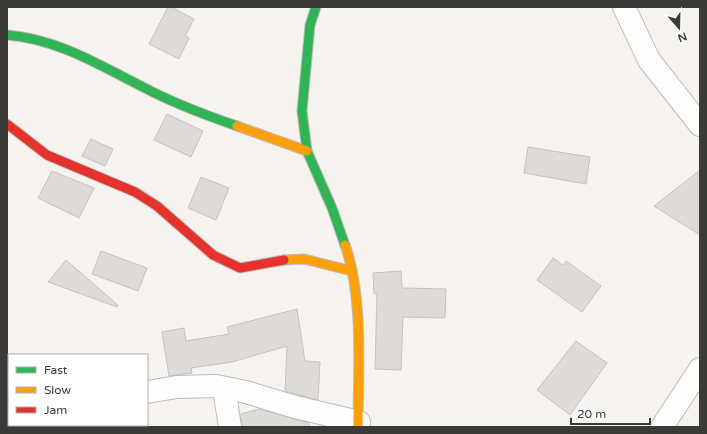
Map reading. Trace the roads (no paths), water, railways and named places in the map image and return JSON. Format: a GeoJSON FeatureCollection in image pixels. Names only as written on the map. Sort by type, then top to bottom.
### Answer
{"type":"FeatureCollection","features":[{"type":"Feature","properties":{"kind":"street"},"geometry":{"type":"LineString","coordinates":[[148,392],[177,387],[216,386],[246,392],[359,425],[357,312],[352,271],[349,255],[332,208],[307,151],[302,111],[310,25],[316,7]]}},
{"type":"Feature","properties":{"kind":"street"},"geometry":{"type":"LineString","coordinates":[[624,7],[649,60],[700,125]]}},
{"type":"Feature","properties":{"kind":"street"},"geometry":{"type":"LineString","coordinates":[[7,35],[30,36],[77,53],[195,111],[307,151]]}},
{"type":"Feature","properties":{"kind":"street"},"geometry":{"type":"LineString","coordinates":[[7,124],[47,155],[135,192],[157,206],[213,255],[240,268],[290,259],[304,259],[352,271]]}},
{"type":"Feature","properties":{"kind":"street"},"geometry":{"type":"LineString","coordinates":[[662,427],[700,369]]}},
{"type":"Feature","properties":{"kind":"street"},"geometry":{"type":"LineString","coordinates":[[224,388],[230,427]]}}]}
